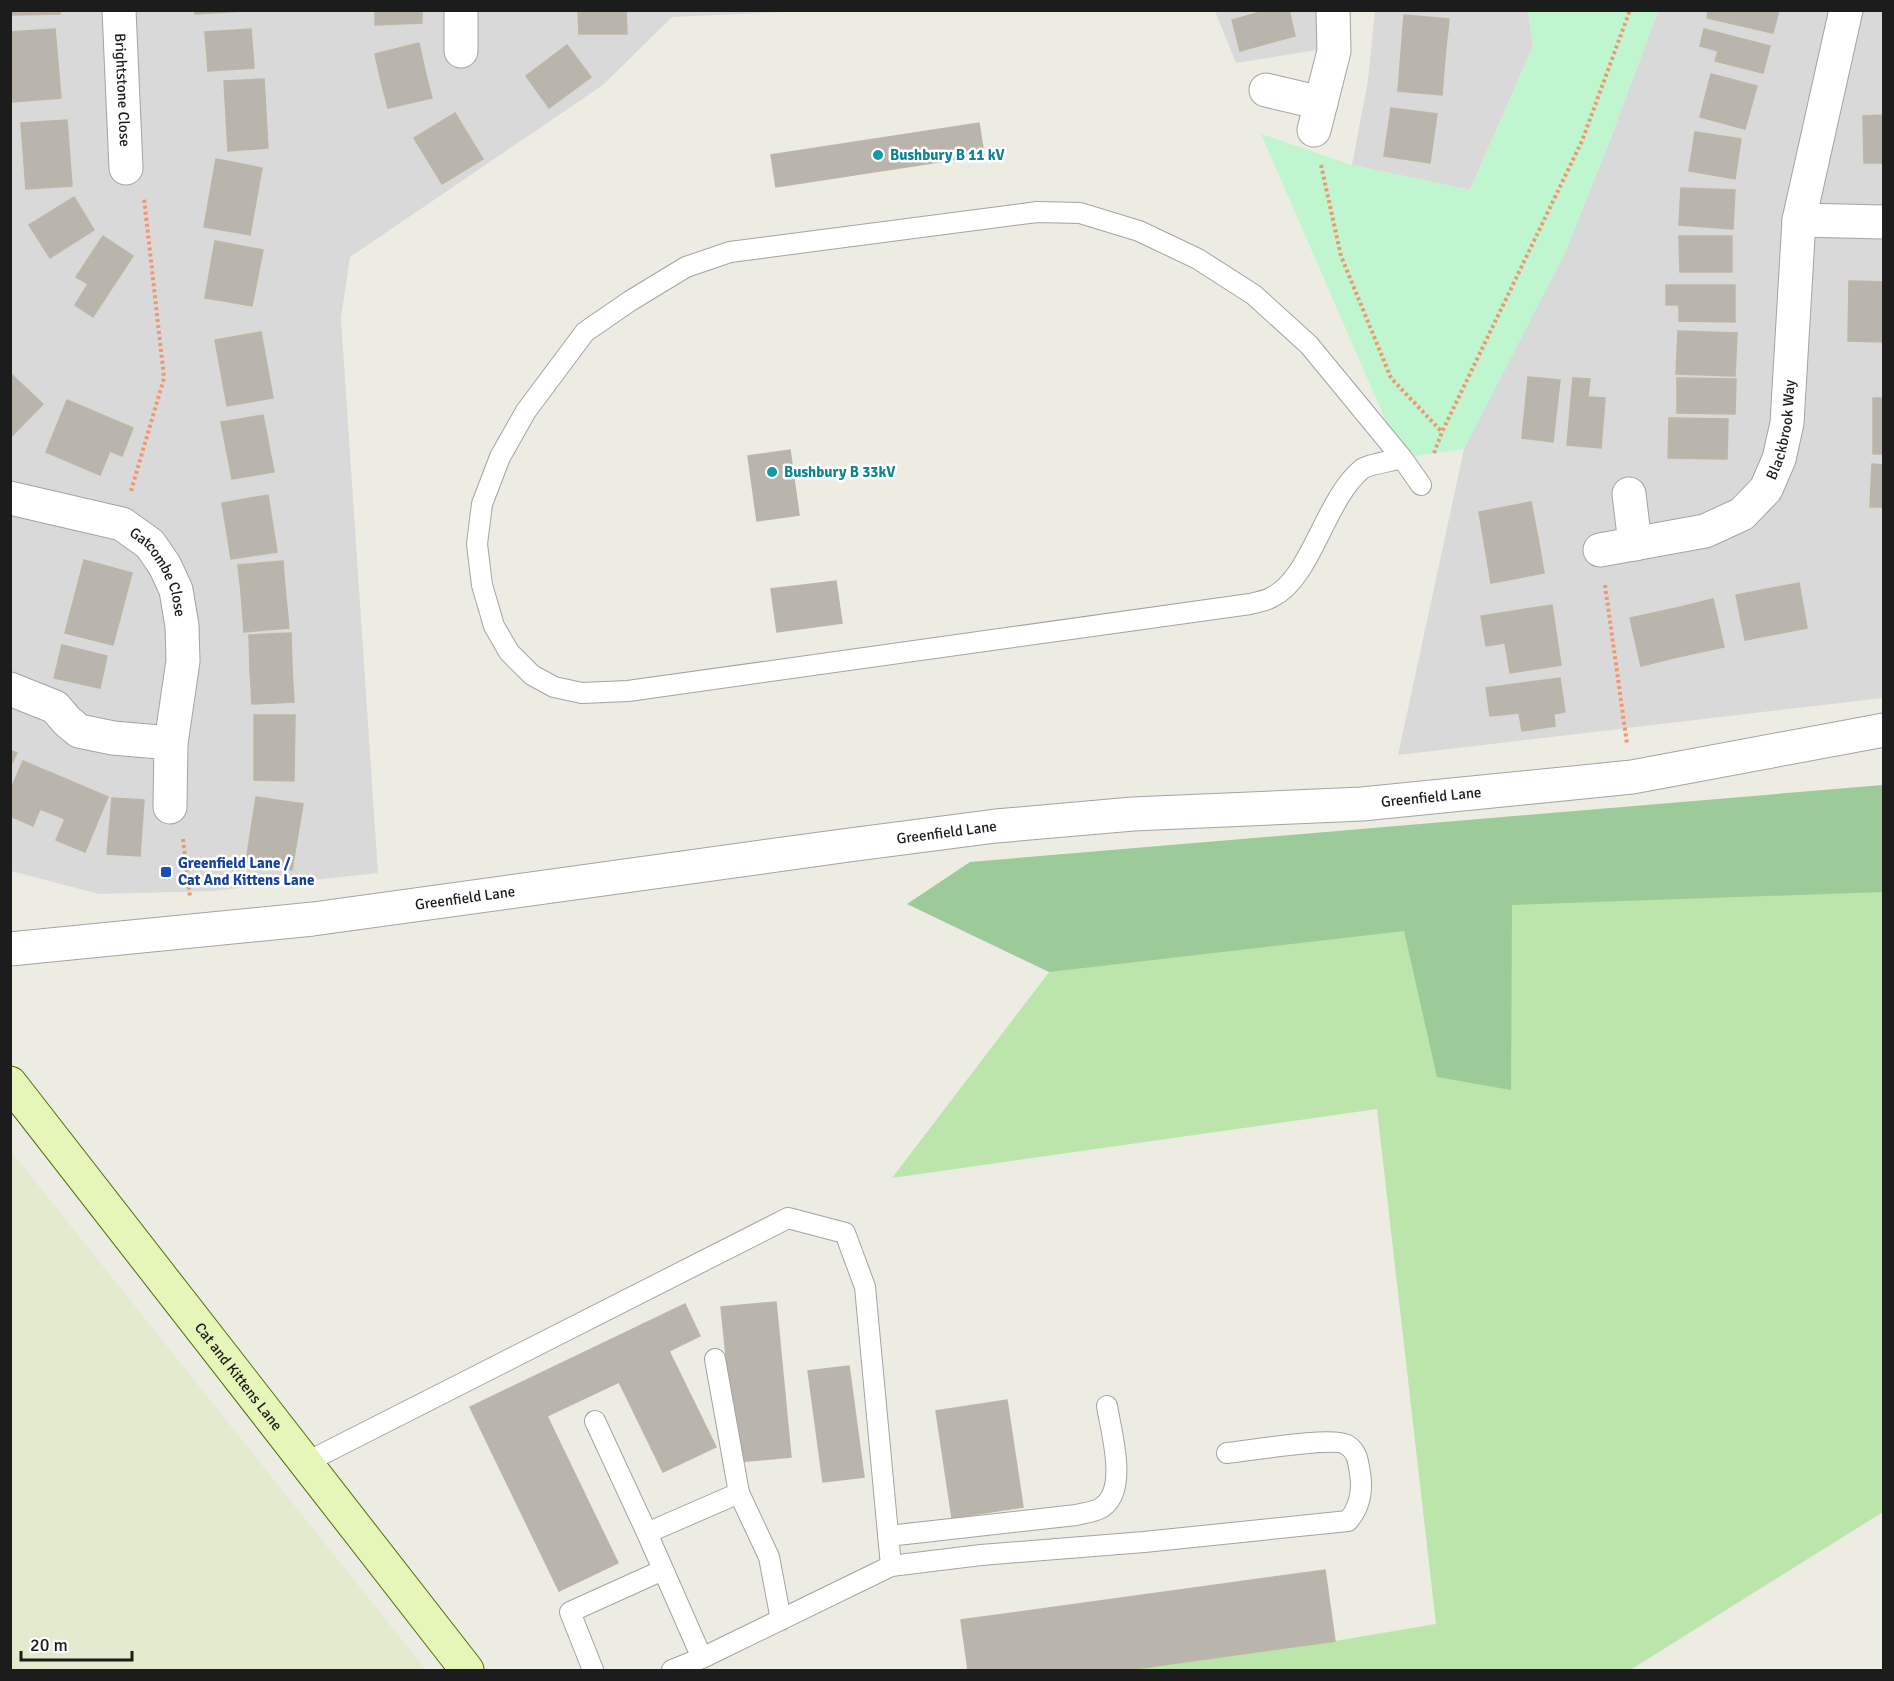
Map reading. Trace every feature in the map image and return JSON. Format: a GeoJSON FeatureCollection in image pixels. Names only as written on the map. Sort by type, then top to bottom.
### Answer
{"type":"FeatureCollection","features":[{"type":"Feature","properties":{"kind":"street","name":"Brightstone Close"},"geometry":{"type":"LineString","coordinates":[[118,10],[126,168]]}},
{"type":"Feature","properties":{"kind":"street"},"geometry":{"type":"LineString","coordinates":[[461,10],[461,51]]}},
{"type":"Feature","properties":{"kind":"street"},"geometry":{"type":"LineString","coordinates":[[1266,90],[1317,116],[1334,51],[1333,10]]}},
{"type":"Feature","properties":{"kind":"street","name":"Blackbrook Way"},"geometry":{"type":"LineString","coordinates":[[1600,550],[1705,531],[1742,514],[1766,489],[1779,459],[1787,423],[1799,220],[1846,10]]}},
{"type":"Feature","properties":{"kind":"street"},"geometry":{"type":"LineString","coordinates":[[1799,220],[1884,222]]}},
{"type":"Feature","properties":{"kind":"street"},"geometry":{"type":"LineString","coordinates":[[1629,494],[1635,544]]}},
{"type":"Feature","properties":{"kind":"street","name":"Gatcombe Close"},"geometry":{"type":"LineString","coordinates":[[10,498],[122,524],[150,544],[165,566],[176,590],[182,626],[183,661],[171,743],[170,807]]}},
{"type":"Feature","properties":{"kind":"street"},"geometry":{"type":"LineString","coordinates":[[10,689],[55,707],[79,731],[113,738],[171,743]]}},
{"type":"Feature","properties":{"kind":"street","name":"Greenfield Lane"},"geometry":{"type":"LineString","coordinates":[[10,949],[313,919],[996,826],[1133,814],[1362,804],[1632,777],[1884,730]]}},
{"type":"Feature","properties":{"kind":"street","name":"Cat and Kittens Lane"},"geometry":{"type":"LineString","coordinates":[[10,1083],[467,1671]]}},
{"type":"Feature","properties":{"kind":"lane"},"geometry":{"type":"LineString","coordinates":[[1402,458],[1363,468],[1338,498],[1310,553],[1290,585],[1273,597],[1250,604],[628,691],[582,693],[554,687],[532,675],[509,652],[494,626],[482,585],[477,544],[482,504],[500,457],[526,411],[585,332],[686,267],[730,252],[1037,212],[1080,213],[1139,231],[1198,259],[1254,295],[1309,345],[1402,458],[1421,484]]}},
{"type":"Feature","properties":{"kind":"lane"},"geometry":{"type":"LineString","coordinates":[[305,1463],[788,1218],[845,1233],[865,1287],[891,1566]]}},
{"type":"Feature","properties":{"kind":"lane"},"geometry":{"type":"LineString","coordinates":[[715,1359],[739,1493],[769,1557],[781,1620]]}},
{"type":"Feature","properties":{"kind":"lane"},"geometry":{"type":"LineString","coordinates":[[888,1536],[1076,1515],[1100,1509],[1110,1501],[1116,1486],[1117,1469],[1107,1406]]}},
{"type":"Feature","properties":{"kind":"lane"},"geometry":{"type":"LineString","coordinates":[[595,1421],[702,1658]]}},
{"type":"Feature","properties":{"kind":"lane"},"geometry":{"type":"LineString","coordinates":[[672,1671],[891,1566],[981,1555],[1144,1542],[1348,1521],[1360,1500],[1361,1479],[1357,1453],[1346,1443],[1323,1442],[1227,1453]]}},
{"type":"Feature","properties":{"kind":"lane"},"geometry":{"type":"LineString","coordinates":[[647,1533],[739,1493]]}},
{"type":"Feature","properties":{"kind":"lane"},"geometry":{"type":"LineString","coordinates":[[593,1671],[570,1612],[663,1570]]}},
{"type":"Feature","properties":{"kind":"path"},"geometry":{"type":"LineString","coordinates":[[1317,116],[1341,256],[1391,378],[1442,432],[1582,141],[1630,10]]}},
{"type":"Feature","properties":{"kind":"path"},"geometry":{"type":"LineString","coordinates":[[122,524],[164,378],[143,187],[126,168]]}},
{"type":"Feature","properties":{"kind":"path"},"geometry":{"type":"LineString","coordinates":[[1600,550],[1632,777]]}},
{"type":"Feature","properties":{"kind":"path"},"geometry":{"type":"LineString","coordinates":[[170,807],[181,824],[194,930]]}},
{"type":"Feature","properties":{"kind":"shaded area"},"geometry":{"type":"Polygon","coordinates":[[[10,11],[811,11],[672,17],[603,85],[350,257],[341,318],[378,873],[213,891],[99,894],[11,871],[10,11]]]}},
{"type":"Feature","properties":{"kind":"shaded area"},"geometry":{"type":"Polygon","coordinates":[[[1215,11],[1326,11],[1323,49],[1236,63],[1215,11]]]}},
{"type":"Feature","properties":{"kind":"shaded area"},"geometry":{"type":"Polygon","coordinates":[[[1375,11],[1528,11],[1533,46],[1470,190],[1352,165],[1368,80],[1375,11]]]}},
{"type":"Feature","properties":{"kind":"shaded area"},"geometry":{"type":"Polygon","coordinates":[[[1658,11],[1883,11],[1883,698],[1398,755],[1464,449],[1607,148],[1658,11]]]}},
{"type":"Feature","properties":{"kind":"green space"},"geometry":{"type":"Polygon","coordinates":[[[1528,11],[1658,11],[1565,253],[1464,449],[1402,458],[1261,134],[1352,165],[1470,190],[1533,46],[1528,11]]]}},
{"type":"Feature","properties":{"kind":"green space"},"geometry":{"type":"Polygon","coordinates":[[[1883,785],[1883,892],[1512,905],[1511,1090],[1437,1077],[1404,931],[1049,972],[907,904],[970,862],[1883,785]]]}},
{"type":"Feature","properties":{"kind":"green space"},"geometry":{"type":"Polygon","coordinates":[[[1883,796],[1883,1512],[1630,1670],[1127,1670],[1335,1641],[1436,1624],[1377,1109],[892,1178],[1101,904],[1883,796]]]}},
{"type":"Feature","properties":{"kind":"green space"},"geometry":{"type":"Polygon","coordinates":[[[11,1151],[426,1670],[11,1670],[11,1151]]]}},
{"type":"Feature","properties":{"kind":"building"},"geometry":{"type":"Polygon","coordinates":[[[10,10],[60,10],[60,14],[10,15],[10,10]]]}},
{"type":"Feature","properties":{"kind":"building"},"geometry":{"type":"Polygon","coordinates":[[[195,10],[245,10],[245,11],[195,14],[195,10]]]}},
{"type":"Feature","properties":{"kind":"building"},"geometry":{"type":"Polygon","coordinates":[[[375,10],[422,10],[422,23],[375,25],[375,10]]]}},
{"type":"Feature","properties":{"kind":"building"},"geometry":{"type":"Polygon","coordinates":[[[578,10],[626,10],[627,34],[579,34],[578,10]]]}},
{"type":"Feature","properties":{"kind":"building"},"geometry":{"type":"Polygon","coordinates":[[[1268,10],[1289,10],[1295,36],[1240,51],[1232,20],[1268,10]]]}},
{"type":"Feature","properties":{"kind":"building"},"geometry":{"type":"Polygon","coordinates":[[[1708,10],[1779,10],[1773,33],[1707,18],[1708,10]]]}},
{"type":"Feature","properties":{"kind":"building"},"geometry":{"type":"Polygon","coordinates":[[[1404,15],[1449,19],[1445,57],[1401,53],[1404,15]]]}},
{"type":"Feature","properties":{"kind":"building"},"geometry":{"type":"Polygon","coordinates":[[[55,29],[58,63],[11,67],[10,32],[55,29]]]}},
{"type":"Feature","properties":{"kind":"building"},"geometry":{"type":"Polygon","coordinates":[[[251,29],[254,68],[208,71],[205,32],[251,29]]]}},
{"type":"Feature","properties":{"kind":"building"},"geometry":{"type":"Polygon","coordinates":[[[1704,29],[1770,46],[1763,73],[1715,61],[1718,51],[1700,46],[1704,29]]]}},
{"type":"Feature","properties":{"kind":"building"},"geometry":{"type":"Polygon","coordinates":[[[419,43],[425,71],[381,81],[375,54],[419,43]]]}},
{"type":"Feature","properties":{"kind":"building"},"geometry":{"type":"Polygon","coordinates":[[[567,45],[591,77],[549,108],[526,76],[567,45]]]}},
{"type":"Feature","properties":{"kind":"building"},"geometry":{"type":"Polygon","coordinates":[[[1401,53],[1445,57],[1442,95],[1398,91],[1401,53]]]}},
{"type":"Feature","properties":{"kind":"building"},"geometry":{"type":"Polygon","coordinates":[[[58,63],[61,98],[13,102],[11,67],[58,63]]]}},
{"type":"Feature","properties":{"kind":"building"},"geometry":{"type":"Polygon","coordinates":[[[425,71],[432,98],[388,108],[381,81],[425,71]]]}},
{"type":"Feature","properties":{"kind":"building"},"geometry":{"type":"Polygon","coordinates":[[[1711,74],[1757,86],[1745,129],[1700,117],[1711,74]]]}},
{"type":"Feature","properties":{"kind":"building"},"geometry":{"type":"Polygon","coordinates":[[[264,79],[268,148],[228,151],[224,81],[264,79]]]}},
{"type":"Feature","properties":{"kind":"building"},"geometry":{"type":"Polygon","coordinates":[[[1391,108],[1437,114],[1430,163],[1384,156],[1391,108]]]}},
{"type":"Feature","properties":{"kind":"building"},"geometry":{"type":"Polygon","coordinates":[[[455,113],[483,159],[442,184],[414,138],[455,113]]]}},
{"type":"Feature","properties":{"kind":"building"},"geometry":{"type":"Polygon","coordinates":[[[1884,115],[1884,163],[1864,163],[1863,116],[1884,115]]]}},
{"type":"Feature","properties":{"kind":"building"},"geometry":{"type":"Polygon","coordinates":[[[67,120],[72,186],[26,189],[21,123],[67,120]]]}},
{"type":"Feature","properties":{"kind":"building","name":"Bushbury B 11 kV"},"geometry":{"type":"Polygon","coordinates":[[[979,123],[984,155],[776,187],[771,155],[979,123]]]}},
{"type":"Feature","properties":{"kind":"building"},"geometry":{"type":"Polygon","coordinates":[[[1695,132],[1741,139],[1735,179],[1689,171],[1695,132]]]}},
{"type":"Feature","properties":{"kind":"building"},"geometry":{"type":"Polygon","coordinates":[[[216,159],[262,168],[250,235],[204,227],[216,159]]]}},
{"type":"Feature","properties":{"kind":"building"},"geometry":{"type":"Polygon","coordinates":[[[1681,188],[1735,190],[1733,229],[1679,225],[1681,188]]]}},
{"type":"Feature","properties":{"kind":"building"},"geometry":{"type":"Polygon","coordinates":[[[74,197],[94,230],[50,258],[29,225],[74,197]]]}},
{"type":"Feature","properties":{"kind":"building"},"geometry":{"type":"Polygon","coordinates":[[[103,236],[133,256],[93,317],[75,305],[88,284],[76,277],[103,236]]]}},
{"type":"Feature","properties":{"kind":"building"},"geometry":{"type":"Polygon","coordinates":[[[1679,236],[1732,236],[1732,272],[1680,272],[1679,236]]]}},
{"type":"Feature","properties":{"kind":"building"},"geometry":{"type":"Polygon","coordinates":[[[215,241],[263,250],[252,306],[205,298],[215,241]]]}},
{"type":"Feature","properties":{"kind":"building"},"geometry":{"type":"Polygon","coordinates":[[[1849,281],[1884,282],[1884,342],[1848,341],[1849,281]]]}},
{"type":"Feature","properties":{"kind":"building"},"geometry":{"type":"Polygon","coordinates":[[[1666,285],[1735,285],[1735,322],[1679,321],[1679,305],[1666,305],[1666,285]]]}},
{"type":"Feature","properties":{"kind":"building"},"geometry":{"type":"Polygon","coordinates":[[[1678,331],[1737,333],[1735,376],[1676,374],[1678,331]]]}},
{"type":"Feature","properties":{"kind":"building"},"geometry":{"type":"Polygon","coordinates":[[[261,332],[273,398],[227,406],[215,340],[261,332]]]}},
{"type":"Feature","properties":{"kind":"building"},"geometry":{"type":"Polygon","coordinates":[[[10,373],[43,404],[10,438],[10,373]]]}},
{"type":"Feature","properties":{"kind":"building"},"geometry":{"type":"Polygon","coordinates":[[[1528,377],[1560,380],[1553,442],[1522,438],[1528,377]]]}},
{"type":"Feature","properties":{"kind":"building"},"geometry":{"type":"Polygon","coordinates":[[[1573,378],[1590,379],[1588,397],[1605,398],[1601,448],[1567,445],[1573,378]]]}},
{"type":"Feature","properties":{"kind":"building"},"geometry":{"type":"Polygon","coordinates":[[[1677,378],[1736,379],[1735,414],[1677,413],[1677,378]]]}},
{"type":"Feature","properties":{"kind":"building"},"geometry":{"type":"Polygon","coordinates":[[[1873,398],[1884,398],[1884,454],[1873,454],[1873,398]]]}},
{"type":"Feature","properties":{"kind":"building"},"geometry":{"type":"Polygon","coordinates":[[[67,400],[133,428],[122,456],[110,451],[100,475],[46,452],[67,400]]]}},
{"type":"Feature","properties":{"kind":"building"},"geometry":{"type":"Polygon","coordinates":[[[263,415],[274,472],[232,479],[221,422],[263,415]]]}},
{"type":"Feature","properties":{"kind":"building"},"geometry":{"type":"Polygon","coordinates":[[[1669,418],[1728,419],[1727,459],[1668,458],[1669,418]]]}},
{"type":"Feature","properties":{"kind":"building","name":"Bushbury B 33kV"},"geometry":{"type":"Polygon","coordinates":[[[790,450],[799,515],[757,521],[748,456],[790,450]]]}},
{"type":"Feature","properties":{"kind":"building"},"geometry":{"type":"Polygon","coordinates":[[[1872,464],[1884,465],[1884,507],[1870,507],[1872,464]]]}},
{"type":"Feature","properties":{"kind":"building"},"geometry":{"type":"Polygon","coordinates":[[[268,495],[277,552],[231,559],[222,503],[268,495]]]}},
{"type":"Feature","properties":{"kind":"building"},"geometry":{"type":"Polygon","coordinates":[[[1531,502],[1538,538],[1485,547],[1479,512],[1531,502]]]}},
{"type":"Feature","properties":{"kind":"building"},"geometry":{"type":"Polygon","coordinates":[[[1538,538],[1544,573],[1491,583],[1485,547],[1538,538]]]}},
{"type":"Feature","properties":{"kind":"building"},"geometry":{"type":"Polygon","coordinates":[[[84,560],[132,573],[113,645],[65,633],[84,560]]]}},
{"type":"Feature","properties":{"kind":"building"},"geometry":{"type":"Polygon","coordinates":[[[283,561],[285,588],[241,592],[238,565],[283,561]]]}},
{"type":"Feature","properties":{"kind":"building"},"geometry":{"type":"Polygon","coordinates":[[[836,581],[842,623],[777,632],[771,589],[836,581]]]}},
{"type":"Feature","properties":{"kind":"building"},"geometry":{"type":"Polygon","coordinates":[[[1799,583],[1807,628],[1745,640],[1736,595],[1799,583]]]}},
{"type":"Feature","properties":{"kind":"building"},"geometry":{"type":"Polygon","coordinates":[[[285,588],[289,628],[244,632],[241,592],[285,588]]]}},
{"type":"Feature","properties":{"kind":"building"},"geometry":{"type":"Polygon","coordinates":[[[1713,599],[1724,647],[1682,656],[1672,609],[1713,599]]]}},
{"type":"Feature","properties":{"kind":"building"},"geometry":{"type":"Polygon","coordinates":[[[1552,605],[1561,665],[1510,673],[1505,643],[1486,646],[1481,616],[1552,605]]]}},
{"type":"Feature","properties":{"kind":"building"},"geometry":{"type":"Polygon","coordinates":[[[1672,609],[1682,656],[1641,666],[1630,618],[1672,609]]]}},
{"type":"Feature","properties":{"kind":"building"},"geometry":{"type":"Polygon","coordinates":[[[291,633],[292,668],[250,670],[249,635],[291,633]]]}},
{"type":"Feature","properties":{"kind":"building"},"geometry":{"type":"Polygon","coordinates":[[[62,645],[107,656],[100,688],[54,678],[62,645]]]}},
{"type":"Feature","properties":{"kind":"building"},"geometry":{"type":"Polygon","coordinates":[[[292,668],[294,702],[252,704],[250,670],[292,668]]]}},
{"type":"Feature","properties":{"kind":"building"},"geometry":{"type":"Polygon","coordinates":[[[1560,678],[1565,712],[1554,714],[1555,726],[1522,731],[1519,713],[1490,716],[1486,688],[1560,678]]]}},
{"type":"Feature","properties":{"kind":"building"},"geometry":{"type":"Polygon","coordinates":[[[254,715],[295,715],[294,781],[254,780],[254,715]]]}},
{"type":"Feature","properties":{"kind":"building"},"geometry":{"type":"Polygon","coordinates":[[[10,750],[17,753],[10,767],[10,750]]]}},
{"type":"Feature","properties":{"kind":"building"},"geometry":{"type":"Polygon","coordinates":[[[23,761],[68,780],[53,814],[40,809],[33,826],[10,816],[10,791],[23,761]]]}},
{"type":"Feature","properties":{"kind":"building"},"geometry":{"type":"Polygon","coordinates":[[[68,780],[108,797],[85,852],[56,840],[65,819],[53,814],[68,780]]]}},
{"type":"Feature","properties":{"kind":"building"},"geometry":{"type":"Polygon","coordinates":[[[256,797],[303,804],[292,870],[246,862],[256,797]]]}},
{"type":"Feature","properties":{"kind":"building"},"geometry":{"type":"Polygon","coordinates":[[[112,798],[144,800],[140,856],[107,854],[112,798]]]}},
{"type":"Feature","properties":{"kind":"building"},"geometry":{"type":"Polygon","coordinates":[[[776,1302],[791,1457],[737,1462],[721,1307],[776,1302]]]}},
{"type":"Feature","properties":{"kind":"building"},"geometry":{"type":"Polygon","coordinates":[[[685,1304],[700,1336],[669,1351],[716,1447],[663,1472],[619,1382],[547,1416],[618,1563],[559,1591],[470,1407],[685,1304]]]}},
{"type":"Feature","properties":{"kind":"building"},"geometry":{"type":"Polygon","coordinates":[[[849,1366],[864,1477],[823,1482],[808,1371],[849,1366]]]}},
{"type":"Feature","properties":{"kind":"building"},"geometry":{"type":"Polygon","coordinates":[[[1007,1400],[1023,1507],[952,1518],[936,1411],[1007,1400]]]}},
{"type":"Feature","properties":{"kind":"building"},"geometry":{"type":"Polygon","coordinates":[[[1325,1570],[1335,1641],[1127,1670],[968,1670],[961,1620],[1325,1570]]]}},
{"type":"Feature","properties":{"kind":"place","name":"Bushbury B 11 kV"},"geometry":{"type":"Point","coordinates":[878,155]}},
{"type":"Feature","properties":{"kind":"place","name":"Bushbury B 33kV"},"geometry":{"type":"Point","coordinates":[772,472]}},
{"type":"Feature","properties":{"kind":"place","name":"Greenfield Lane / Cat And Kittens Lane"},"geometry":{"type":"Point","coordinates":[166,872]}}]}
